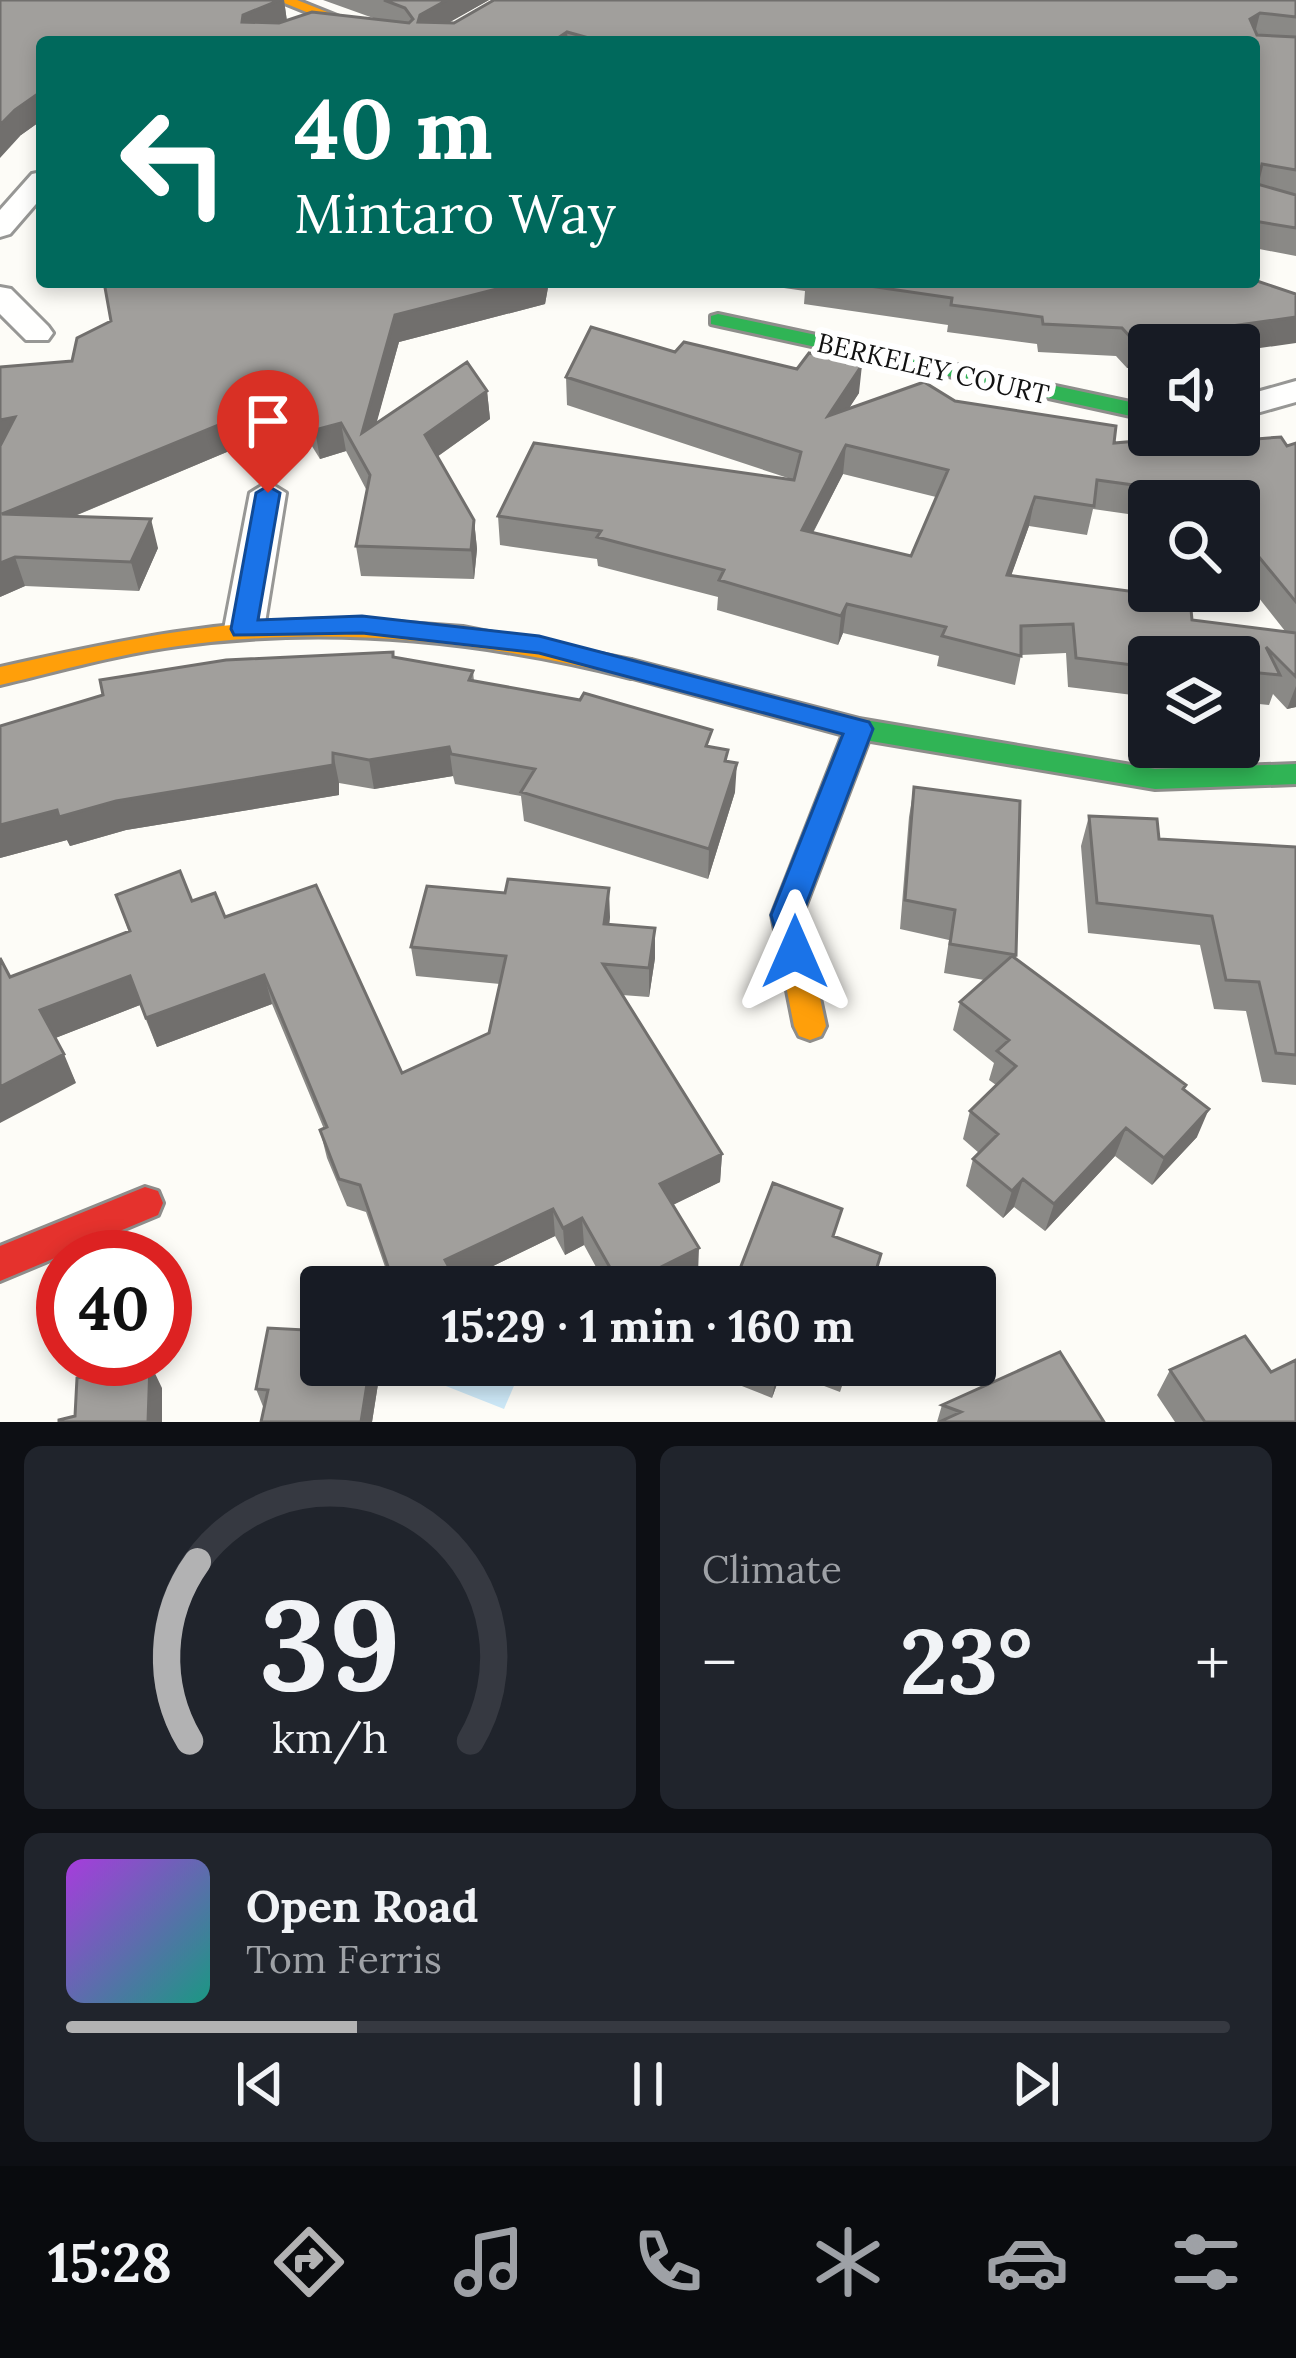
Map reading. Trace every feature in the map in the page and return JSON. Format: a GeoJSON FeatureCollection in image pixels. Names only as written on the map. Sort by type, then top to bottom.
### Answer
{"type":"FeatureCollection","features":[{"type":"Feature","properties":{"kind":"street"},"geometry":{"type":"LineString","coordinates":[[284,0],[322,20],[374,36]]}},
{"type":"Feature","properties":{"kind":"street"},"geometry":{"type":"LineString","coordinates":[[281,34],[322,20]]}},
{"type":"Feature","properties":{"kind":"street"},"geometry":{"type":"LineString","coordinates":[[0,228],[36,187]]}},
{"type":"Feature","properties":{"kind":"street"},"geometry":{"type":"LineString","coordinates":[[0,296],[37,333]]}},
{"type":"Feature","properties":{"kind":"street","name":"BERKELEY COURT"},"geometry":{"type":"LineString","coordinates":[[718,320],[1128,408]]}},
{"type":"Feature","properties":{"kind":"street"},"geometry":{"type":"LineString","coordinates":[[1260,402],[1296,391]]}},
{"type":"Feature","properties":{"kind":"street"},"geometry":{"type":"LineString","coordinates":[[244,629],[268,493]]}},
{"type":"Feature","properties":{"kind":"street"},"geometry":{"type":"LineString","coordinates":[[0,676],[108,649],[244,629],[362,625],[539,644],[859,729],[1155,779],[1296,775]]}},
{"type":"Feature","properties":{"kind":"street"},"geometry":{"type":"LineString","coordinates":[[810,1027],[787,915],[859,729]]}},
{"type":"Feature","properties":{"kind":"street"},"geometry":{"type":"LineString","coordinates":[[0,1264],[145,1203]]}},
{"type":"Feature","properties":{"kind":"water"},"geometry":{"type":"Polygon","coordinates":[[[446,1386],[514,1386],[504,1409],[446,1386]]]}},
{"type":"Feature","properties":{"kind":"building"},"geometry":{"type":"Polygon","coordinates":[[[0,0],[280,0],[243,15],[242,22],[279,23],[312,12],[409,23],[413,19],[405,8],[384,0],[447,0],[420,15],[418,22],[454,23],[494,0],[1296,0],[1296,17],[1260,13],[1250,19],[1257,35],[1296,37],[1296,170],[1262,164],[1260,172],[1260,36],[581,36],[567,32],[561,36],[36,36],[36,95],[0,125],[0,0]]]}},
{"type":"Feature","properties":{"kind":"building"},"geometry":{"type":"Polygon","coordinates":[[[1260,185],[1296,195],[1296,228],[1260,222],[1260,185]]]}},
{"type":"Feature","properties":{"kind":"building"},"geometry":{"type":"Polygon","coordinates":[[[1260,282],[1296,294],[1296,317],[1246,324],[1128,324],[1128,335],[1122,328],[1043,324],[1042,317],[951,305],[952,298],[883,288],[1260,288],[1260,282]]]}},
{"type":"Feature","properties":{"kind":"building"},"geometry":{"type":"Polygon","coordinates":[[[105,288],[501,288],[395,315],[362,433],[467,362],[487,391],[425,435],[474,520],[471,550],[356,546],[370,475],[341,423],[315,430],[300,407],[288,411],[285,406],[262,413],[260,408],[2,514],[151,519],[131,562],[15,557],[0,563],[0,446],[15,417],[0,420],[0,367],[72,361],[77,338],[111,321],[105,288]]]}},
{"type":"Feature","properties":{"kind":"building"},"geometry":{"type":"Polygon","coordinates":[[[591,327],[675,352],[684,342],[797,369],[809,353],[862,365],[828,416],[924,382],[955,401],[1116,426],[1114,443],[1128,442],[1128,456],[1260,456],[1260,439],[1281,437],[1287,446],[1296,443],[1296,602],[1260,558],[1260,480],[1128,480],[1128,484],[1097,480],[1094,506],[1035,497],[1007,575],[1128,591],[1128,612],[1191,612],[1192,620],[1296,633],[1296,677],[1266,647],[1280,675],[1260,673],[1260,636],[1128,636],[1128,664],[1076,658],[1073,624],[1021,626],[1021,656],[942,636],[946,627],[847,604],[841,616],[719,580],[724,570],[597,537],[601,531],[498,516],[534,443],[794,480],[801,452],[566,377],[591,327]],[[846,445],[802,530],[911,556],[948,470],[846,445]]]}},
{"type":"Feature","properties":{"kind":"building"},"geometry":{"type":"Polygon","coordinates":[[[393,652],[393,657],[473,671],[469,680],[580,700],[584,693],[712,730],[706,746],[728,750],[725,761],[737,763],[709,849],[521,792],[535,769],[451,754],[449,747],[369,760],[333,753],[333,765],[116,801],[59,817],[57,810],[0,825],[0,726],[103,695],[100,680],[226,660],[393,652]]]}},
{"type":"Feature","properties":{"kind":"building"},"geometry":{"type":"Polygon","coordinates":[[[914,787],[1020,801],[1016,955],[950,944],[955,910],[905,900],[914,787]]]}},
{"type":"Feature","properties":{"kind":"building"},"geometry":{"type":"Polygon","coordinates":[[[1089,816],[1157,819],[1159,839],[1296,847],[1296,1055],[1276,1053],[1259,982],[1226,980],[1212,916],[1097,903],[1089,816]]]}},
{"type":"Feature","properties":{"kind":"building"},"geometry":{"type":"Polygon","coordinates":[[[180,871],[192,901],[215,893],[225,917],[316,885],[402,1073],[489,1033],[506,956],[411,947],[427,886],[505,893],[508,879],[609,888],[604,924],[655,928],[649,968],[603,964],[722,1154],[660,1184],[699,1248],[663,1266],[609,1266],[582,1218],[563,1228],[553,1209],[445,1260],[448,1266],[388,1266],[360,1185],[339,1179],[320,1130],[327,1127],[264,975],[146,1018],[130,976],[40,1010],[64,1054],[0,1087],[0,958],[10,977],[130,931],[116,895],[180,871]]]}},
{"type":"Feature","properties":{"kind":"building"},"geometry":{"type":"Polygon","coordinates":[[[1012,956],[1186,1085],[1183,1089],[1209,1109],[1164,1158],[1126,1128],[1054,1204],[1023,1179],[1012,1191],[973,1159],[998,1134],[970,1111],[1016,1066],[997,1051],[1009,1040],[960,1002],[1012,956]]]}},
{"type":"Feature","properties":{"kind":"building"},"geometry":{"type":"Polygon","coordinates":[[[773,1183],[842,1209],[833,1236],[881,1254],[877,1266],[741,1266],[773,1183]]]}},
{"type":"Feature","properties":{"kind":"building"},"geometry":{"type":"Polygon","coordinates":[[[268,1328],[300,1330],[300,1386],[367,1386],[361,1422],[261,1422],[268,1390],[256,1389],[268,1328]]]}},
{"type":"Feature","properties":{"kind":"building"},"geometry":{"type":"Polygon","coordinates":[[[1245,1336],[1271,1372],[1296,1360],[1296,1422],[1205,1422],[1170,1370],[1245,1336]]]}},
{"type":"Feature","properties":{"kind":"building"},"geometry":{"type":"Polygon","coordinates":[[[1060,1352],[1104,1422],[939,1422],[961,1412],[942,1405],[984,1386],[996,1386],[996,1381],[1060,1352]]]}},
{"type":"Feature","properties":{"kind":"building"},"geometry":{"type":"Polygon","coordinates":[[[77,1386],[149,1386],[148,1422],[59,1422],[75,1416],[77,1386]]]}},
{"type":"Feature","properties":{"kind":"traffic: fast"},"geometry":{"type":"LineString","coordinates":[[718,320],[1128,408]]}},
{"type":"Feature","properties":{"kind":"traffic: fast"},"geometry":{"type":"LineString","coordinates":[[631,669],[859,729],[1155,779],[1296,774]]}},
{"type":"Feature","properties":{"kind":"traffic: slow"},"geometry":{"type":"LineString","coordinates":[[284,0],[378,36]]}},
{"type":"Feature","properties":{"kind":"traffic: slow"},"geometry":{"type":"LineString","coordinates":[[0,676],[157,640],[236,631],[350,627],[520,644],[631,669]]}},
{"type":"Feature","properties":{"kind":"traffic: slow"},"geometry":{"type":"LineString","coordinates":[[810,1026],[787,915],[859,729]]}},
{"type":"Feature","properties":{"kind":"traffic: jam"},"geometry":{"type":"LineString","coordinates":[[0,1264],[145,1203]]}},
{"type":"Feature","properties":{"kind":"route"},"geometry":{"type":"LineString","coordinates":[[268,493],[244,629],[362,625],[539,644],[859,729],[787,915],[795,952]]}}]}
